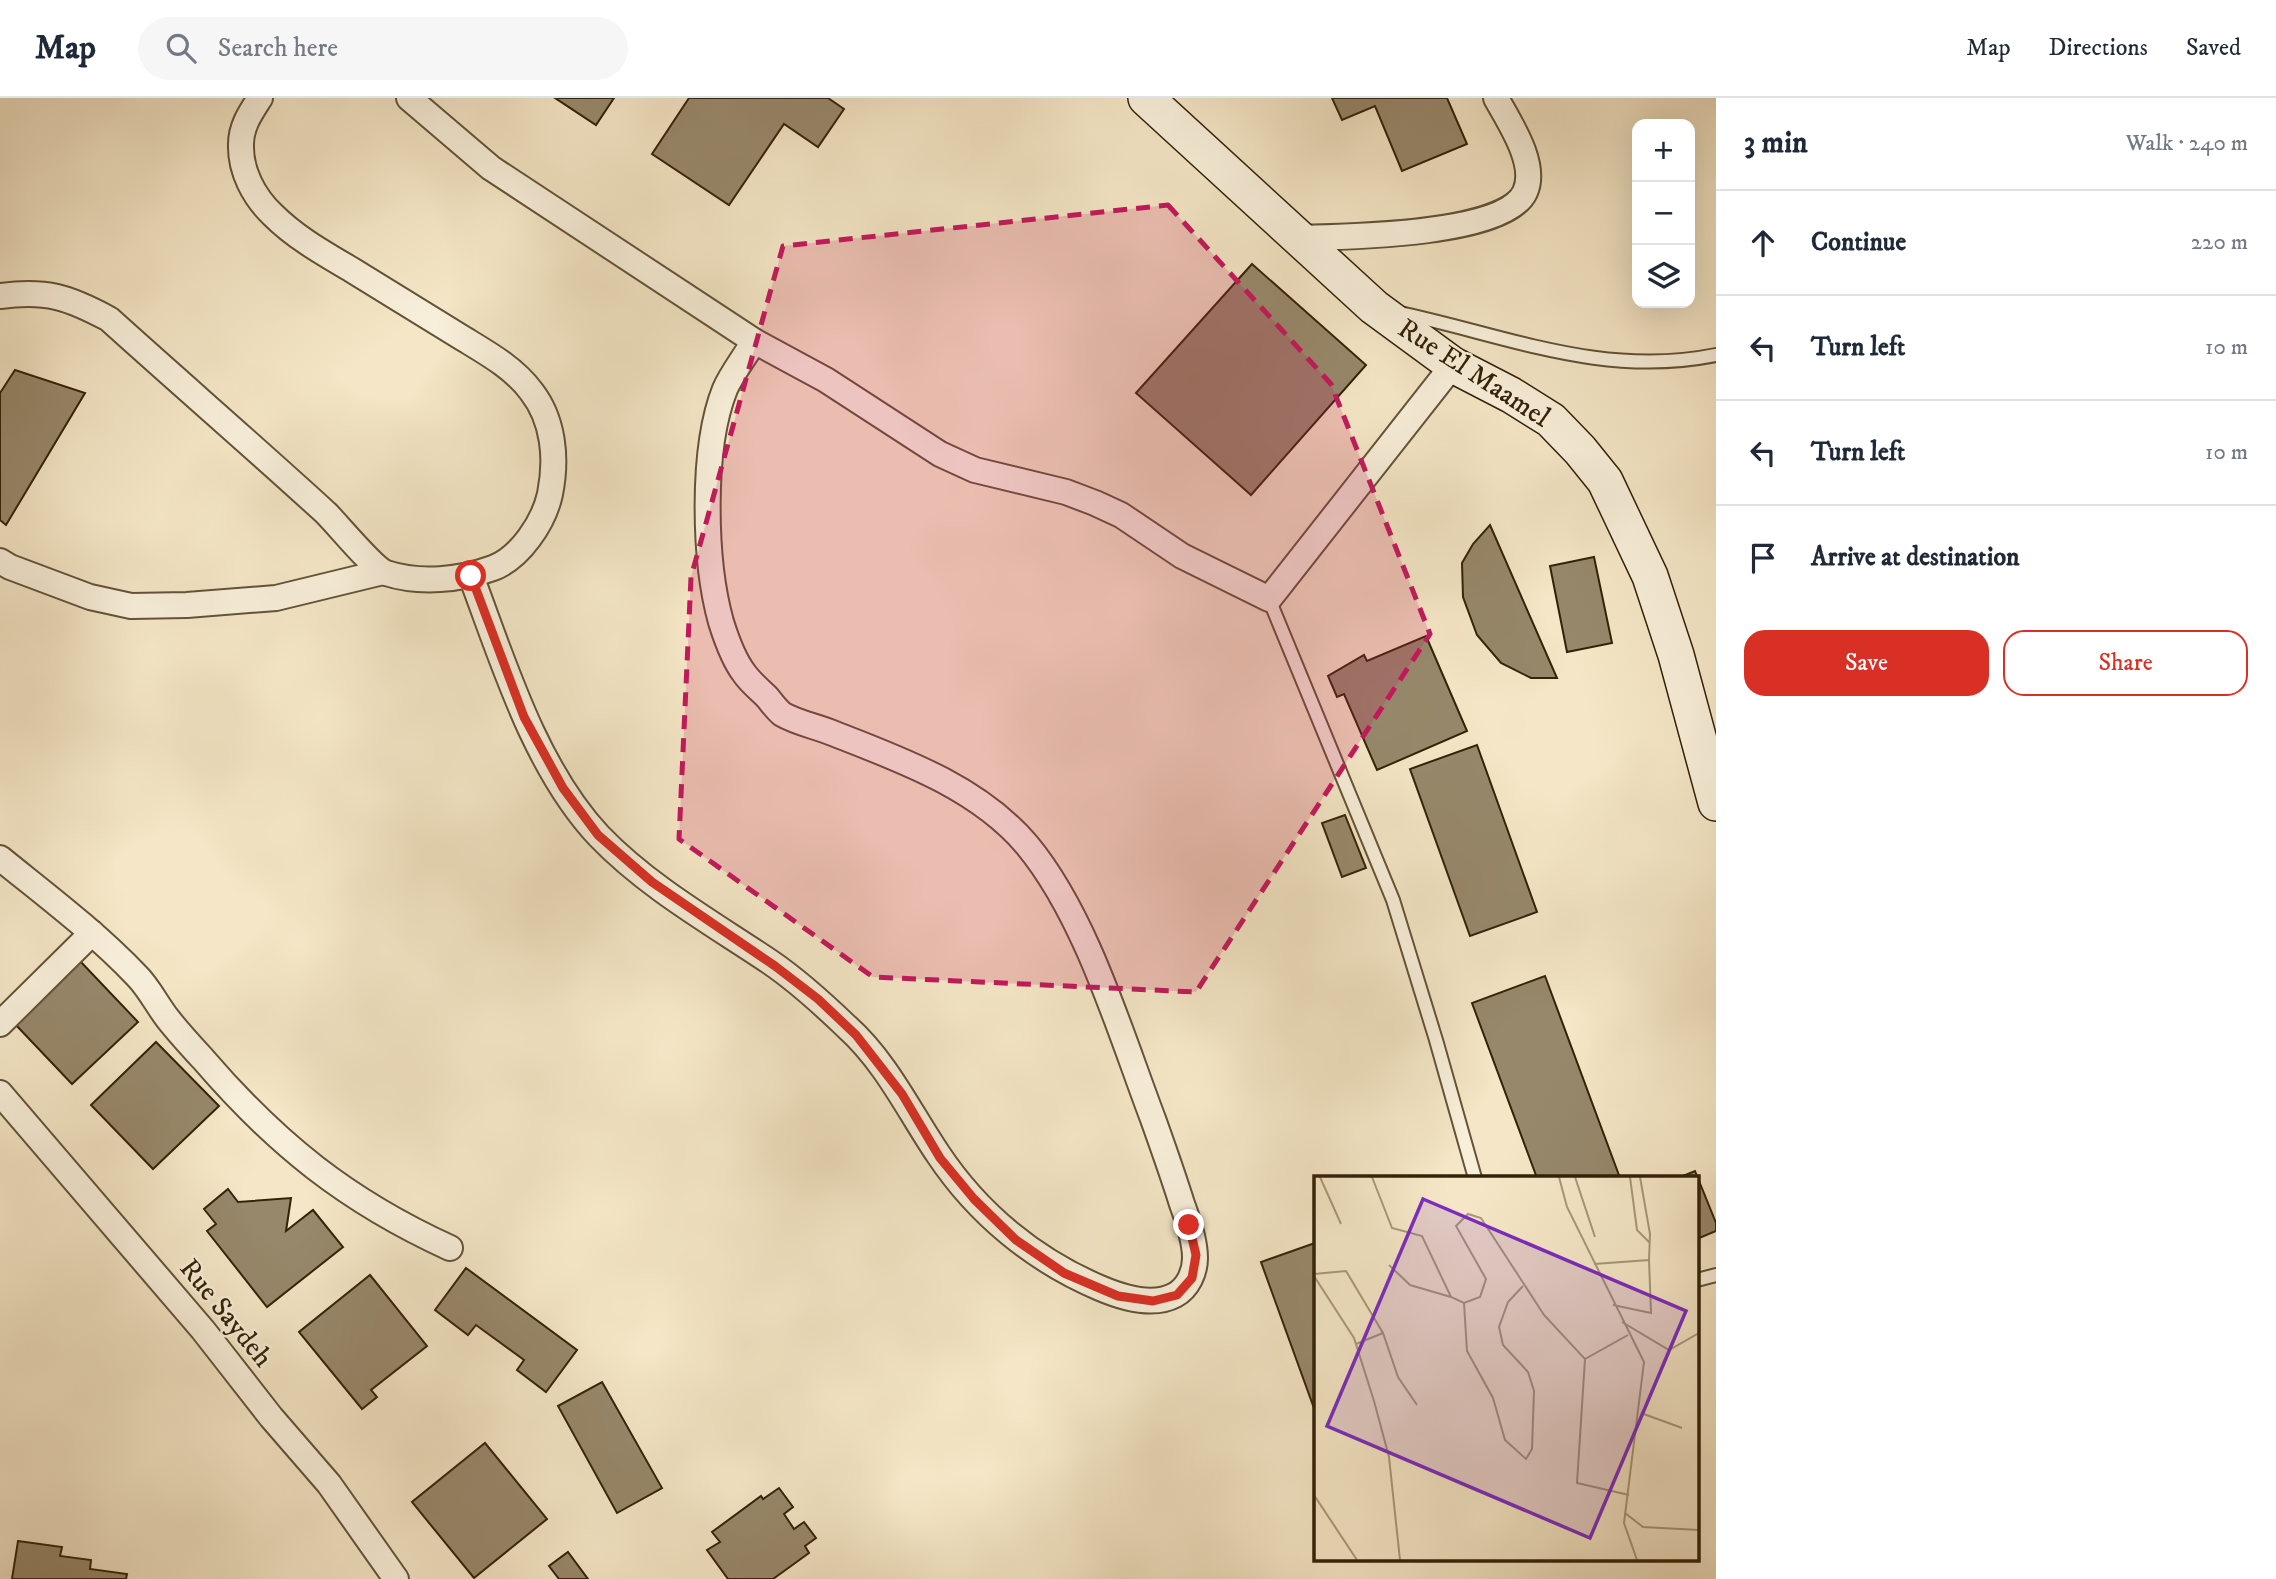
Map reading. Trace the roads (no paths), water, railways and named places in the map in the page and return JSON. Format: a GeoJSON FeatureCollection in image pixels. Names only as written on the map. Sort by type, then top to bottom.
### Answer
{"type":"FeatureCollection","features":[{"type":"Feature","properties":{"kind":"street"},"geometry":{"type":"LineString","coordinates":[[0,561],[90,597],[131,606],[187,605],[276,597],[383,572],[423,580],[471,576],[499,566],[534,531],[547,507],[555,450],[545,417],[532,392],[515,373],[485,352],[311,246],[273,215],[256,195],[244,172],[240,144],[246,120],[260,98]]}},
{"type":"Feature","properties":{"kind":"street"},"geometry":{"type":"LineString","coordinates":[[409,98],[491,168],[754,341],[826,380],[940,454],[975,470],[1066,492],[1095,503],[1121,515],[1182,556],[1269,599],[1453,365]]}},
{"type":"Feature","properties":{"kind":"street","name":"Rue El Maamel"},"geometry":{"type":"LineString","coordinates":[[1146,98],[1374,307],[1453,365],[1511,395],[1550,420],[1580,450],[1605,481],[1650,576],[1711,765],[1716,803]]}},
{"type":"Feature","properties":{"kind":"street"},"geometry":{"type":"LineString","coordinates":[[1296,238],[1364,237],[1423,231],[1500,213],[1517,204],[1526,191],[1529,178],[1527,163],[1518,139],[1496,98]]}},
{"type":"Feature","properties":{"kind":"street"},"geometry":{"type":"LineString","coordinates":[[0,296],[21,293],[50,294],[79,303],[109,319],[328,515],[383,572]]}},
{"type":"Feature","properties":{"kind":"street"},"geometry":{"type":"LineString","coordinates":[[471,576],[524,717],[563,788],[598,835],[652,882],[786,974],[818,999],[856,1035],[902,1094],[940,1158],[974,1199],[1016,1240],[1064,1273],[1118,1296],[1153,1301],[1177,1295],[1192,1278],[1196,1255],[1189,1225],[1167,1157],[1094,964],[1063,898],[1026,844],[986,807],[921,771],[783,714],[743,673],[722,627],[712,583],[708,516],[710,467],[715,427],[726,388],[754,341]]}},
{"type":"Feature","properties":{"kind":"street"},"geometry":{"type":"LineString","coordinates":[[0,858],[92,933],[139,978],[169,1020],[244,1106],[281,1142],[326,1177],[373,1208],[450,1248]]}},
{"type":"Feature","properties":{"kind":"street"},"geometry":{"type":"LineString","coordinates":[[0,1024],[92,933]]}},
{"type":"Feature","properties":{"kind":"street","name":"Rue Saydeh"},"geometry":{"type":"LineString","coordinates":[[0,1093],[203,1330],[328,1484],[396,1579]]}},
{"type":"Feature","properties":{"kind":"lane"},"geometry":{"type":"LineString","coordinates":[[1374,307],[1550,352],[1599,359],[1682,361],[1716,355]]}},
{"type":"Feature","properties":{"kind":"lane"},"geometry":{"type":"LineString","coordinates":[[1269,599],[1393,900],[1474,1176]]}},
{"type":"Feature","properties":{"kind":"lane"},"geometry":{"type":"LineString","coordinates":[[1699,1279],[1716,1275]]}}]}
